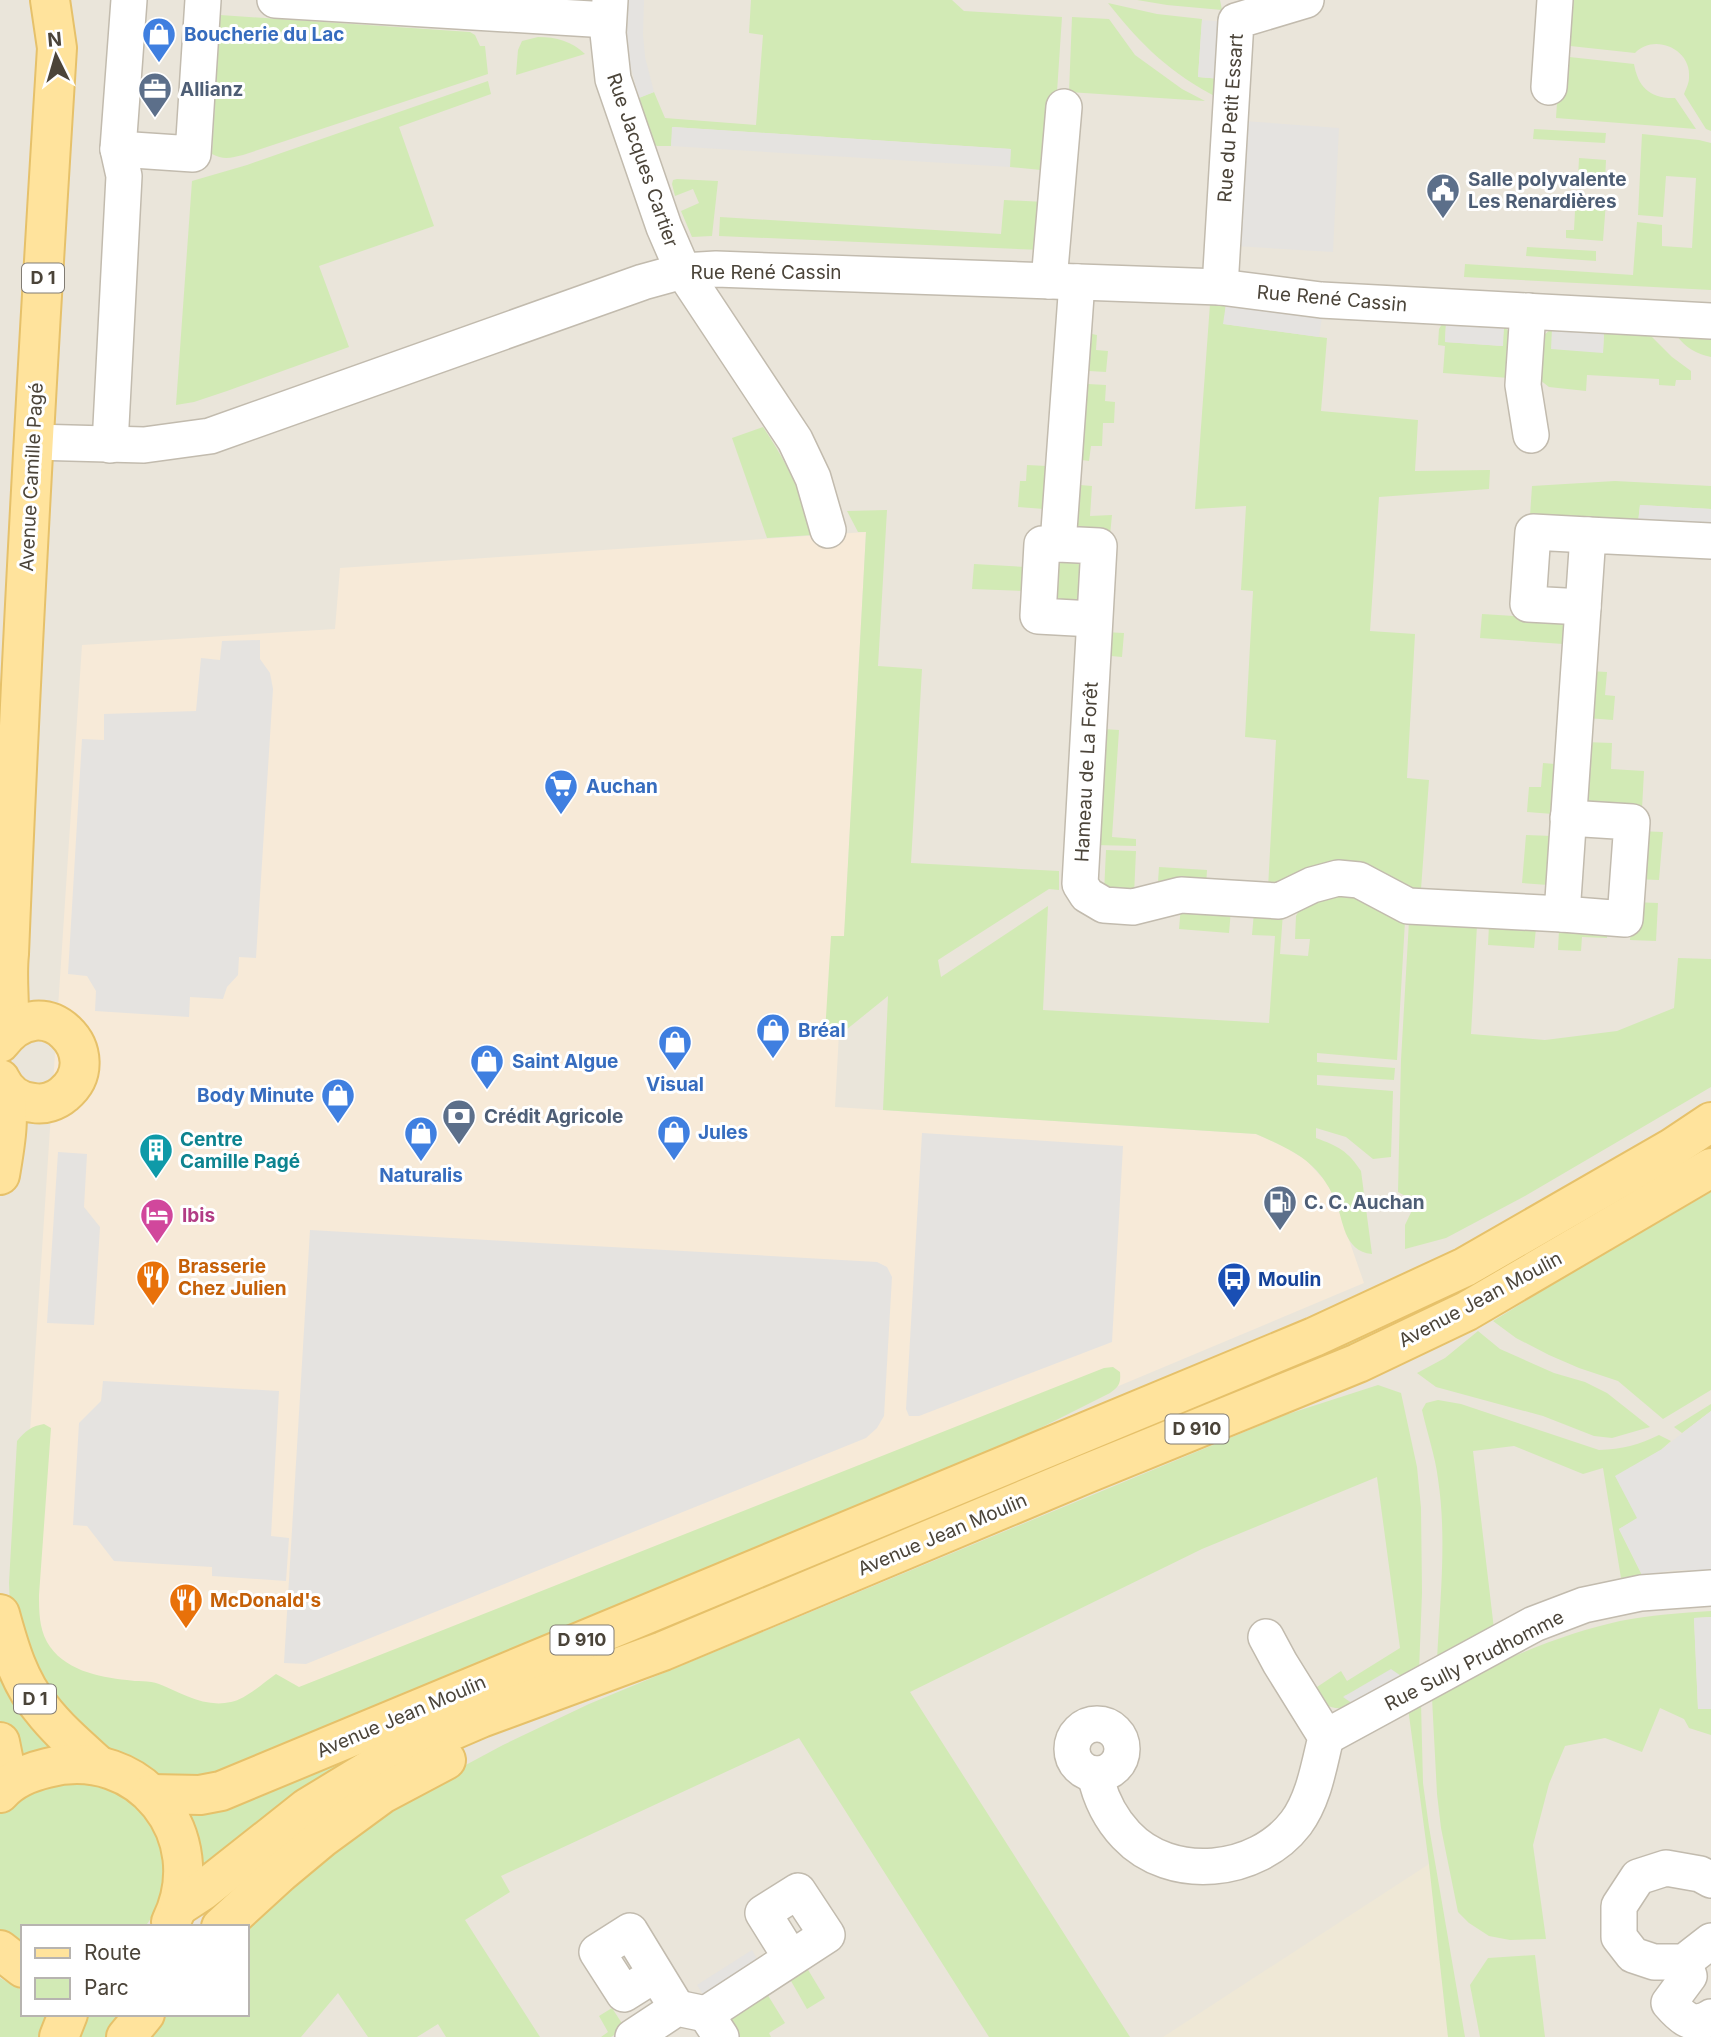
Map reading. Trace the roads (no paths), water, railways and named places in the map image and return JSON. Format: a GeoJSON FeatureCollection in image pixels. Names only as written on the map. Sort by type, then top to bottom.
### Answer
{"type":"FeatureCollection","features":[{"type":"Feature","properties":{"kind":"main road","name":"Avenue Camille Pagé"},"geometry":{"type":"LineString","coordinates":[[4,1038],[10,999],[7,976],[20,695],[57,48],[50,0]]}},
{"type":"Feature","properties":{"kind":"main road","name":"Avenue Camille Pagé"},"geometry":{"type":"LineString","coordinates":[[9,954],[26,993],[45,1021]]}},
{"type":"Feature","properties":{"kind":"main road"},"geometry":{"type":"LineString","coordinates":[[0,1176],[25,1127],[47,1103],[66,1092],[74,1083],[79,1060],[72,1038],[56,1025],[45,1021],[20,1024],[4,1038]]}},
{"type":"Feature","properties":{"kind":"main road"},"geometry":{"type":"LineString","coordinates":[[1,1082],[11,1095],[22,1101],[47,1103]]}},
{"type":"Feature","properties":{"kind":"main road"},"geometry":{"type":"LineString","coordinates":[[0,1176],[7,1119],[7,1100],[1,1082]]}},
{"type":"Feature","properties":{"kind":"main road","name":"Avenue Jean Moulin"},"geometry":{"type":"LineString","coordinates":[[151,1794],[200,1795],[221,1791],[1314,1337],[1465,1267],[1672,1148],[1711,1122]]}},
{"type":"Feature","properties":{"kind":"main road","name":"Avenue Jean Moulin"},"geometry":{"type":"LineString","coordinates":[[174,1916],[307,1808],[416,1746],[481,1718],[663,1651],[1369,1358],[1467,1311],[1711,1168]]}},
{"type":"Feature","properties":{"kind":"main road","name":"D 1"},"geometry":{"type":"LineString","coordinates":[[0,1614],[9,1647],[22,1678],[39,1706],[60,1731],[99,1765]]}},
{"type":"Feature","properties":{"kind":"main road","name":"D 910"},"geometry":{"type":"LineString","coordinates":[[223,1925],[322,1838],[382,1794],[663,1651]]}},
{"type":"Feature","properties":{"kind":"main road"},"geometry":{"type":"LineString","coordinates":[[0,1742],[5,1767],[2,1790]]}},
{"type":"Feature","properties":{"kind":"main road"},"geometry":{"type":"LineString","coordinates":[[2,1790],[33,1771],[65,1763],[99,1765],[127,1776],[151,1794],[170,1818],[181,1846],[184,1876],[174,1916]]}},
{"type":"Feature","properties":{"kind":"main road"},"geometry":{"type":"LineString","coordinates":[[0,1950],[21,1966]]}},
{"type":"Feature","properties":{"kind":"main road"},"geometry":{"type":"LineString","coordinates":[[59,2037],[67,2016]]}},
{"type":"Feature","properties":{"kind":"main road"},"geometry":{"type":"LineString","coordinates":[[126,2037],[143,2016]]}},
{"type":"Feature","properties":{"kind":"street"},"geometry":{"type":"LineString","coordinates":[[110,445],[124,176],[118,149],[129,0]]}},
{"type":"Feature","properties":{"kind":"street"},"geometry":{"type":"LineString","coordinates":[[118,149],[193,154],[203,0]]}},
{"type":"Feature","properties":{"kind":"street"},"geometry":{"type":"LineString","coordinates":[[275,0],[609,10]]}},
{"type":"Feature","properties":{"kind":"street","name":"Rue du Petit Essart"},"geometry":{"type":"LineString","coordinates":[[1220,287],[1236,21],[1306,0]]}},
{"type":"Feature","properties":{"kind":"street"},"geometry":{"type":"LineString","coordinates":[[1549,87],[1555,0]]}},
{"type":"Feature","properties":{"kind":"street","name":"Rue Jacques Cartier"},"geometry":{"type":"LineString","coordinates":[[609,10],[609,56],[619,101],[664,227],[683,271],[795,440],[813,478],[828,530]]}},
{"type":"Feature","properties":{"kind":"street"},"geometry":{"type":"LineString","coordinates":[[1064,107],[1058,544],[1042,544],[1038,616],[1093,619]]}},
{"type":"Feature","properties":{"kind":"street","name":"Rue René Cassin"},"geometry":{"type":"LineString","coordinates":[[33,442],[144,445],[210,436],[579,304],[683,271],[760,270],[1220,287],[1321,300],[1711,321]]}},
{"type":"Feature","properties":{"kind":"street"},"geometry":{"type":"LineString","coordinates":[[1528,311],[1523,385],[1531,435]]}},
{"type":"Feature","properties":{"kind":"street"},"geometry":{"type":"LineString","coordinates":[[1583,607],[1528,604],[1533,532],[1711,541]]}},
{"type":"Feature","properties":{"kind":"street"},"geometry":{"type":"LineString","coordinates":[[1562,914],[1588,535]]}},
{"type":"Feature","properties":{"kind":"street","name":"Hameau de La Forêt"},"geometry":{"type":"LineString","coordinates":[[1058,544],[1098,546],[1080,884],[1087,895],[1104,905],[1133,907],[1181,895],[1279,901],[1312,885],[1338,878],[1359,880],[1408,906],[1625,919],[1632,822],[1568,818]]}},
{"type":"Feature","properties":{"kind":"street","name":"Rue Sully Prudhomme"},"geometry":{"type":"LineString","coordinates":[[1326,1737],[1546,1619],[1584,1605],[1641,1593],[1711,1588]]}},
{"type":"Feature","properties":{"kind":"street"},"geometry":{"type":"LineString","coordinates":[[1095,1774],[1099,1794],[1105,1806],[1126,1835],[1151,1854],[1170,1862],[1207,1867],[1227,1865],[1245,1860],[1282,1838],[1297,1822],[1306,1805],[1326,1737],[1266,1637]]}},
{"type":"Feature","properties":{"kind":"street"},"geometry":{"type":"LineString","coordinates":[[1688,1980],[1654,1962],[1633,1955],[1619,1937],[1619,1906],[1638,1877],[1666,1868],[1700,1874],[1711,1880]]}},
{"type":"Feature","properties":{"kind":"street"},"geometry":{"type":"LineString","coordinates":[[1711,1941],[1688,1980],[1679,2016],[1690,2022],[1705,2021],[1711,2017]]}},
{"type":"Feature","properties":{"kind":"street"},"geometry":{"type":"LineString","coordinates":[[633,2037],[701,2020],[791,1958]]}},
{"type":"Feature","properties":{"kind":"street"},"geometry":{"type":"LineString","coordinates":[[656,1974],[701,2020]]}},
{"type":"Feature","properties":{"kind":"place","name":"Boucherie du Lac"},"geometry":{"type":"Point","coordinates":[159,64]}},
{"type":"Feature","properties":{"kind":"place","name":"Allianz"},"geometry":{"type":"Point","coordinates":[155,119]}},
{"type":"Feature","properties":{"kind":"place","name":"Salle polyvalente Les Renardières"},"geometry":{"type":"Point","coordinates":[1443,220]}},
{"type":"Feature","properties":{"kind":"place","name":"Auchan"},"geometry":{"type":"Point","coordinates":[561,816]}},
{"type":"Feature","properties":{"kind":"place","name":"Bréal"},"geometry":{"type":"Point","coordinates":[773,1060]}},
{"type":"Feature","properties":{"kind":"place","name":"Visual"},"geometry":{"type":"Point","coordinates":[675,1072]}},
{"type":"Feature","properties":{"kind":"place","name":"Saint Algue"},"geometry":{"type":"Point","coordinates":[487,1091]}},
{"type":"Feature","properties":{"kind":"place","name":"Body Minute"},"geometry":{"type":"Point","coordinates":[338,1125]}},
{"type":"Feature","properties":{"kind":"place","name":"Crédit Agricole"},"geometry":{"type":"Point","coordinates":[459,1146]}},
{"type":"Feature","properties":{"kind":"place","name":"Jules"},"geometry":{"type":"Point","coordinates":[674,1162]}},
{"type":"Feature","properties":{"kind":"place","name":"Naturalis"},"geometry":{"type":"Point","coordinates":[421,1163]}},
{"type":"Feature","properties":{"kind":"place","name":"Centre Camille Pagé"},"geometry":{"type":"Point","coordinates":[156,1180]}},
{"type":"Feature","properties":{"kind":"place","name":"C. C. Auchan"},"geometry":{"type":"Point","coordinates":[1280,1232]}},
{"type":"Feature","properties":{"kind":"place","name":"Ibis"},"geometry":{"type":"Point","coordinates":[157,1245]}},
{"type":"Feature","properties":{"kind":"place","name":"Brasserie Chez Julien"},"geometry":{"type":"Point","coordinates":[153,1307]}},
{"type":"Feature","properties":{"kind":"place","name":"Moulin"},"geometry":{"type":"Point","coordinates":[1234,1309]}},
{"type":"Feature","properties":{"kind":"place","name":"McDonald's"},"geometry":{"type":"Point","coordinates":[186,1630]}}]}
